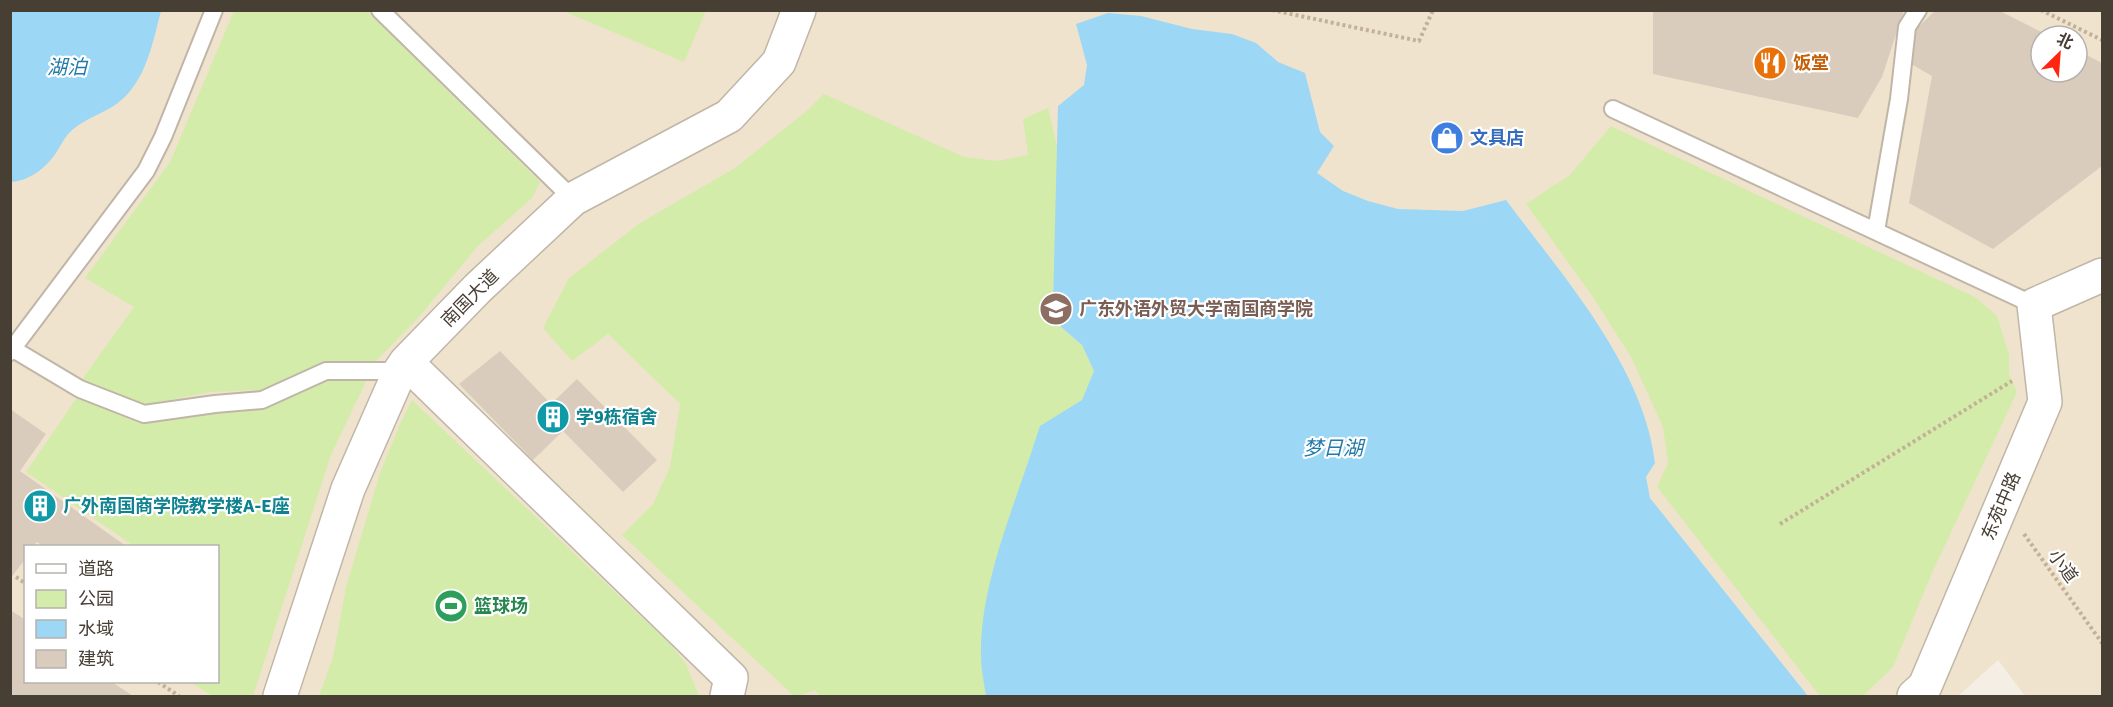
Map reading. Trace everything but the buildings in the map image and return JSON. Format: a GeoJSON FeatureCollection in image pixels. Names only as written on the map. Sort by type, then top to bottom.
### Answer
{"type":"FeatureCollection","features":[{"type":"Feature","properties":{"kind":"street","name":"南国大道"},"geometry":{"type":"LineString","coordinates":[[280,696],[348,489],[403,367],[478,288],[573,199],[729,116],[780,62],[799,10]]}},
{"type":"Feature","properties":{"kind":"street"},"geometry":{"type":"LineString","coordinates":[[2034,305],[2103,276]]}},
{"type":"Feature","properties":{"kind":"street","name":"东苑中路"},"geometry":{"type":"LineString","coordinates":[[1914,696],[1925,686],[2045,402],[2034,305]]}},
{"type":"Feature","properties":{"kind":"street"},"geometry":{"type":"LineString","coordinates":[[403,367],[731,678],[727,696]]}},
{"type":"Feature","properties":{"kind":"lane"},"geometry":{"type":"LineString","coordinates":[[214,10],[163,137],[146,171],[12,351],[80,389],[144,414],[262,400],[326,371],[403,367]]}},
{"type":"Feature","properties":{"kind":"lane"},"geometry":{"type":"LineString","coordinates":[[380,10],[573,199]]}},
{"type":"Feature","properties":{"kind":"lane"},"geometry":{"type":"LineString","coordinates":[[1876,231],[1899,99],[1907,27],[1918,10]]}},
{"type":"Feature","properties":{"kind":"lane"},"geometry":{"type":"LineString","coordinates":[[1613,109],[2034,305]]}},
{"type":"Feature","properties":{"kind":"path"},"geometry":{"type":"LineString","coordinates":[[1272,10],[1419,41],[1433,10]]}},
{"type":"Feature","properties":{"kind":"path"},"geometry":{"type":"LineString","coordinates":[[2041,10],[2103,40]]}},
{"type":"Feature","properties":{"kind":"path"},"geometry":{"type":"LineString","coordinates":[[1780,524],[2040,363]]}},
{"type":"Feature","properties":{"kind":"path","name":"小道"},"geometry":{"type":"LineString","coordinates":[[2002,504],[2103,643]]}},
{"type":"Feature","properties":{"kind":"path"},"geometry":{"type":"LineString","coordinates":[[16,578],[24,583]]}},
{"type":"Feature","properties":{"kind":"path"},"geometry":{"type":"LineString","coordinates":[[161,683],[179,696]]}},
{"type":"Feature","properties":{"kind":"shaded area","name":"广东外语外贸大学南国商学院"},"geometry":{"type":"Polygon","coordinates":[[[10,11],[2102,11],[2102,696],[2025,696],[1998,660],[1958,696],[11,696],[10,11]]]}},
{"type":"Feature","properties":{"kind":"green space"},"geometry":{"type":"Polygon","coordinates":[[[234,11],[367,11],[540,182],[532,198],[477,247],[419,317],[373,364],[334,364],[296,375],[260,390],[211,392],[143,405],[81,381],[134,307],[85,278],[170,162],[234,11]]]}},
{"type":"Feature","properties":{"kind":"green space"},"geometry":{"type":"Polygon","coordinates":[[[563,11],[706,11],[684,62],[563,11]]]}},
{"type":"Feature","properties":{"kind":"green space"},"geometry":{"type":"Polygon","coordinates":[[[824,94],[964,157],[997,161],[1028,155],[1023,119],[1048,108],[1058,150],[1053,304],[1061,327],[1082,345],[1094,371],[1082,400],[1041,426],[1034,444],[992,575],[984,618],[988,696],[820,696],[815,690],[794,696],[622,535],[653,504],[670,467],[680,404],[608,334],[572,361],[543,328],[569,278],[640,223],[735,168],[808,110],[824,94]]]}},
{"type":"Feature","properties":{"kind":"green space"},"geometry":{"type":"Polygon","coordinates":[[[1611,126],[1975,297],[1997,316],[2009,355],[2009,374],[2017,392],[1932,573],[1893,667],[1863,696],[1820,696],[1657,487],[1668,463],[1663,427],[1631,357],[1591,294],[1526,204],[1570,175],[1611,126]]]}},
{"type":"Feature","properties":{"kind":"green space"},"geometry":{"type":"Polygon","coordinates":[[[341,374],[369,375],[331,455],[253,696],[213,696],[192,683],[219,683],[219,545],[133,545],[26,472],[78,396],[138,423],[262,409],[341,374]]]}},
{"type":"Feature","properties":{"kind":"green space"},"geometry":{"type":"Polygon","coordinates":[[[412,400],[670,644],[686,664],[699,696],[319,696],[333,657],[346,587],[380,473],[412,400]]]}},
{"type":"Feature","properties":{"kind":"water","name":"湖泊"},"geometry":{"type":"Polygon","coordinates":[[[10,11],[161,11],[140,77],[123,99],[72,130],[52,159],[42,169],[24,179],[11,182],[10,11]]]}},
{"type":"Feature","properties":{"kind":"water","name":"梦日湖"},"geometry":{"type":"Polygon","coordinates":[[[1108,13],[1141,16],[1192,29],[1232,34],[1256,43],[1278,62],[1305,73],[1320,132],[1334,146],[1317,173],[1343,191],[1398,209],[1463,211],[1506,200],[1575,291],[1618,357],[1635,392],[1648,427],[1655,463],[1646,477],[1650,498],[1808,696],[986,696],[981,660],[982,629],[999,548],[1040,426],[1082,400],[1094,371],[1082,345],[1061,327],[1053,304],[1058,106],[1084,85],[1087,65],[1076,24],[1108,13]]]}},
{"type":"Feature","properties":{"kind":"place","name":"饭堂"},"geometry":{"type":"Point","coordinates":[1770,63]}},
{"type":"Feature","properties":{"kind":"place","name":"文具店"},"geometry":{"type":"Point","coordinates":[1447,138]}},
{"type":"Feature","properties":{"kind":"place","name":"广东外语外贸大学南国商学院"},"geometry":{"type":"Point","coordinates":[1056,309]}},
{"type":"Feature","properties":{"kind":"place","name":"学9栋宿舍"},"geometry":{"type":"Point","coordinates":[553,417]}},
{"type":"Feature","properties":{"kind":"place","name":"广外南国商学院教学楼A-E座"},"geometry":{"type":"Point","coordinates":[40,506]}},
{"type":"Feature","properties":{"kind":"place","name":"篮球场"},"geometry":{"type":"Point","coordinates":[451,606]}}]}
